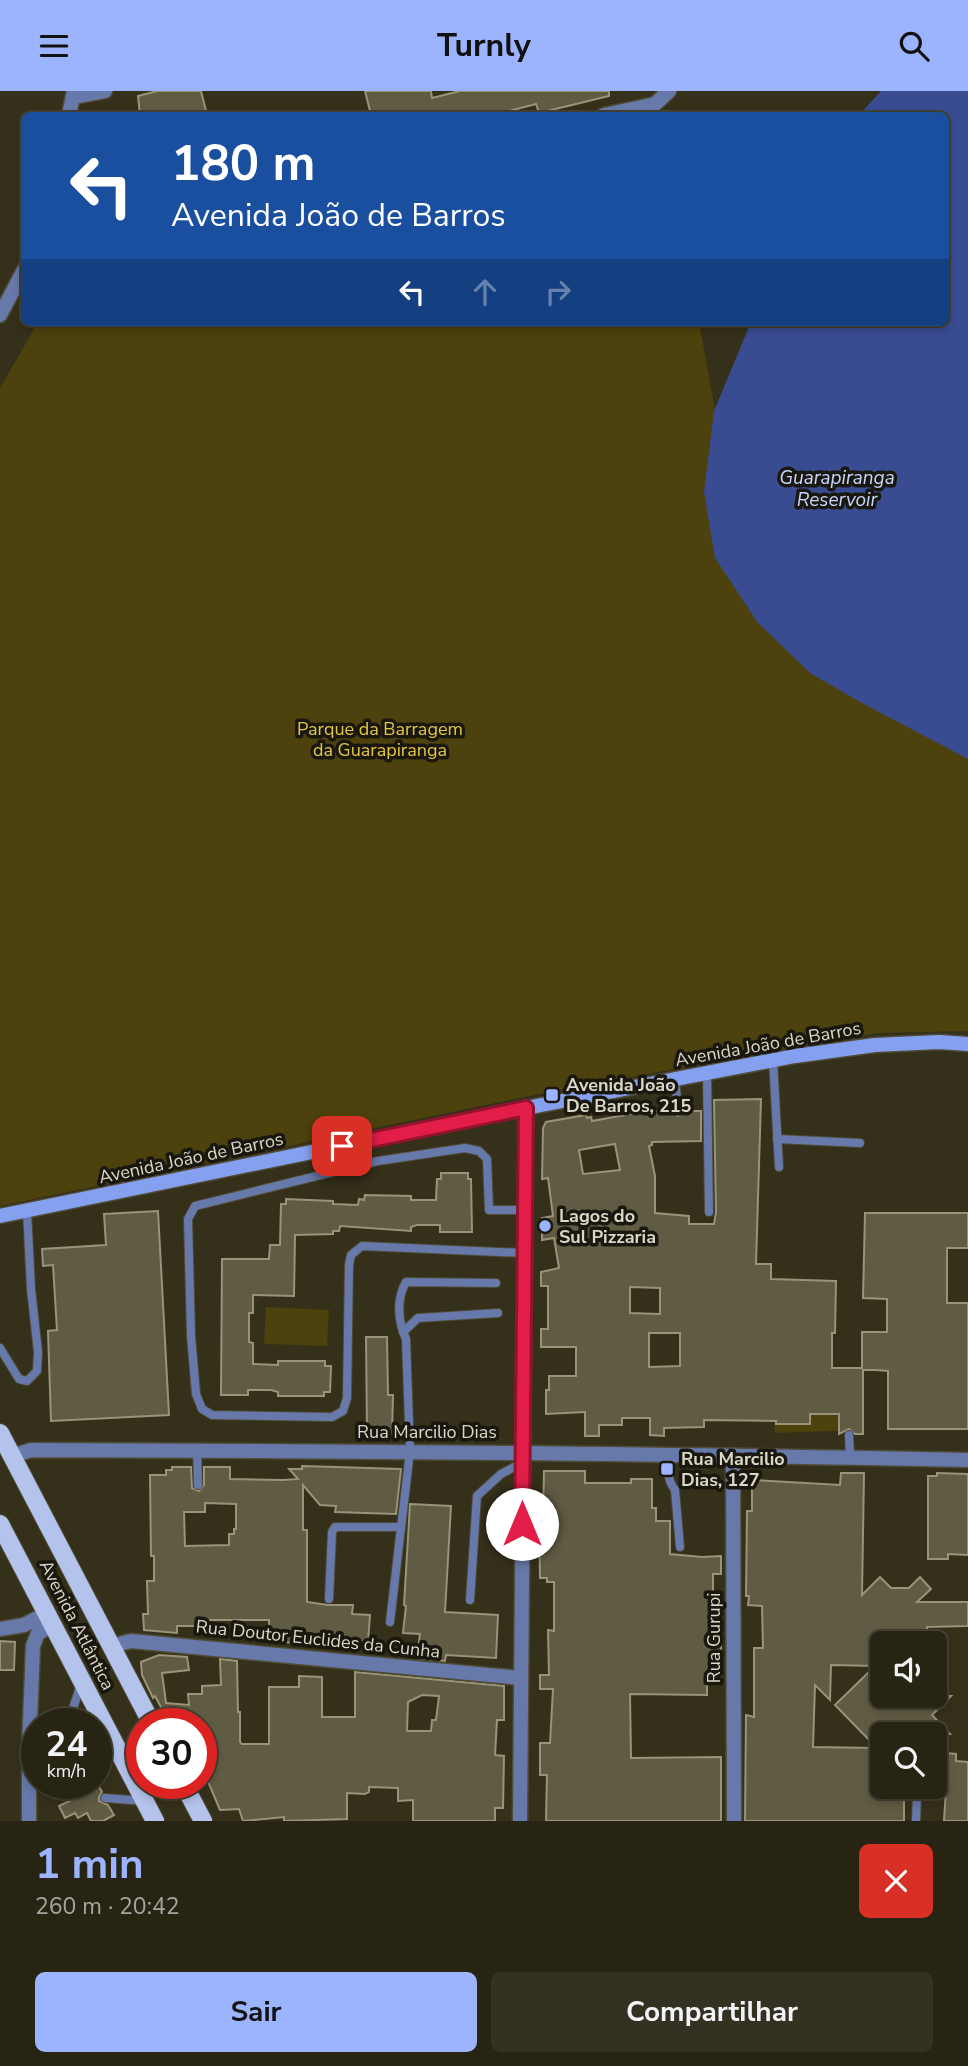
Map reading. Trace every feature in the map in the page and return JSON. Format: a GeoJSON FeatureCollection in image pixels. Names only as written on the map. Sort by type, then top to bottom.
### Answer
{"type":"FeatureCollection","features":[{"type":"Feature","properties":{"kind":"main road","name":"Avenida Atlântica"},"geometry":{"type":"LineString","coordinates":[[0,1433],[144,1708]]}},
{"type":"Feature","properties":{"kind":"main road","name":"Avenida Atlântica"},"geometry":{"type":"LineString","coordinates":[[0,1524],[155,1821]]}},
{"type":"Feature","properties":{"kind":"main road"},"geometry":{"type":"LineString","coordinates":[[191,1799],[203,1821]]}},
{"type":"Feature","properties":{"kind":"street"},"geometry":{"type":"LineString","coordinates":[[70,112],[74,94],[105,91]]}},
{"type":"Feature","properties":{"kind":"street"},"geometry":{"type":"LineString","coordinates":[[618,112],[655,104],[669,91]]}},
{"type":"Feature","properties":{"kind":"street"},"geometry":{"type":"LineString","coordinates":[[0,315],[21,276]]}},
{"type":"Feature","properties":{"kind":"street","name":"Avenida João de Barros"},"geometry":{"type":"LineString","coordinates":[[0,1216],[774,1060],[875,1045],[939,1042],[968,1044]]}},
{"type":"Feature","properties":{"kind":"street"},"geometry":{"type":"LineString","coordinates":[[520,1821],[520,1252],[526,1108]]}},
{"type":"Feature","properties":{"kind":"street","name":"Rua Marcilio Dias"},"geometry":{"type":"LineString","coordinates":[[12,1456],[30,1450],[197,1450],[410,1451],[522,1458],[670,1454],[968,1460]]}},
{"type":"Feature","properties":{"kind":"street","name":"Rua Gurupi"},"geometry":{"type":"LineString","coordinates":[[733,1455],[734,1821]]}},
{"type":"Feature","properties":{"kind":"street"},"geometry":{"type":"LineString","coordinates":[[0,1629],[50,1619]]}},
{"type":"Feature","properties":{"kind":"street"},"geometry":{"type":"LineString","coordinates":[[29,1821],[33,1646],[38,1633],[50,1619]]}},
{"type":"Feature","properties":{"kind":"street","name":"Rua Doutor Euclides da Cunha"},"geometry":{"type":"LineString","coordinates":[[111,1646],[131,1641],[521,1678]]}},
{"type":"Feature","properties":{"kind":"lane"},"geometry":{"type":"LineString","coordinates":[[774,1060],[779,1167]]}},
{"type":"Feature","properties":{"kind":"lane"},"geometry":{"type":"LineString","coordinates":[[707,1073],[709,1212]]}},
{"type":"Feature","properties":{"kind":"lane"},"geometry":{"type":"LineString","coordinates":[[675,1079],[678,1109]]}},
{"type":"Feature","properties":{"kind":"lane"},"geometry":{"type":"LineString","coordinates":[[777,1139],[860,1143]]}},
{"type":"Feature","properties":{"kind":"lane"},"geometry":{"type":"LineString","coordinates":[[520,1252],[362,1246],[351,1255],[349,1265],[347,1398],[343,1411],[332,1417],[212,1415],[199,1404],[191,1336],[188,1237],[188,1219],[195,1206],[378,1161],[466,1149],[479,1151],[487,1159],[489,1210],[521,1210]]}},
{"type":"Feature","properties":{"kind":"lane"},"geometry":{"type":"LineString","coordinates":[[0,1348],[19,1379],[23,1382],[30,1380],[37,1371],[27,1211]]}},
{"type":"Feature","properties":{"kind":"lane"},"geometry":{"type":"LineString","coordinates":[[390,1622],[410,1451],[406,1339],[399,1315],[402,1289],[406,1282],[496,1283]]}},
{"type":"Feature","properties":{"kind":"lane"},"geometry":{"type":"LineString","coordinates":[[403,1332],[418,1318],[498,1313]]}},
{"type":"Feature","properties":{"kind":"lane"},"geometry":{"type":"LineString","coordinates":[[849,1435],[850,1457]]}},
{"type":"Feature","properties":{"kind":"lane"},"geometry":{"type":"LineString","coordinates":[[197,1450],[198,1485]]}},
{"type":"Feature","properties":{"kind":"lane"},"geometry":{"type":"LineString","coordinates":[[670,1454],[669,1483],[675,1490],[680,1547]]}},
{"type":"Feature","properties":{"kind":"lane"},"geometry":{"type":"LineString","coordinates":[[470,1600],[477,1496],[522,1458]]}},
{"type":"Feature","properties":{"kind":"lane"},"geometry":{"type":"LineString","coordinates":[[329,1599],[332,1532],[335,1527],[401,1527]]}},
{"type":"Feature","properties":{"kind":"lane"},"geometry":{"type":"LineString","coordinates":[[73,1708],[82,1682]]}},
{"type":"Feature","properties":{"kind":"lane"},"geometry":{"type":"LineString","coordinates":[[112,1799],[144,1801]]}},
{"type":"Feature","properties":{"kind":"lane"},"geometry":{"type":"LineString","coordinates":[[916,1821],[917,1799]]}},
{"type":"Feature","properties":{"kind":"green space","name":"Parque da Barragem da Guarapiranga"},"geometry":{"type":"Polygon","coordinates":[[[36,326],[700,326],[715,410],[749,326],[755,326],[968,553],[968,1031],[878,1033],[767,1052],[544,1093],[0,1206],[0,388],[36,326]]]}},
{"type":"Feature","properties":{"kind":"green space"},"geometry":{"type":"Polygon","coordinates":[[[266,1307],[329,1310],[327,1346],[264,1344],[266,1307]]]}},
{"type":"Feature","properties":{"kind":"green space"},"geometry":{"type":"Polygon","coordinates":[[[861,1399],[862,1430],[775,1433],[774,1414],[861,1399]]]}},
{"type":"Feature","properties":{"kind":"water","name":"Guarapiranga Reservoir"},"geometry":{"type":"Polygon","coordinates":[[[881,91],[968,91],[968,759],[810,673],[758,623],[715,558],[704,492],[714,411],[749,326],[949,326],[949,112],[862,112],[881,91]]]}},
{"type":"Feature","properties":{"kind":"building"},"geometry":{"type":"Polygon","coordinates":[[[157,91],[201,91],[206,112],[140,112],[138,96],[157,91]]]}},
{"type":"Feature","properties":{"kind":"building"},"geometry":{"type":"Polygon","coordinates":[[[365,91],[431,91],[432,98],[460,91],[609,91],[609,96],[543,112],[539,112],[536,104],[509,112],[370,112],[365,91]]]}},
{"type":"Feature","properties":{"kind":"building"},"geometry":{"type":"Polygon","coordinates":[[[761,1099],[756,1264],[771,1264],[771,1279],[836,1281],[832,1368],[862,1368],[862,1332],[887,1332],[887,1299],[863,1298],[865,1213],[968,1213],[968,1248],[947,1248],[947,1303],[968,1303],[968,1429],[888,1429],[888,1371],[876,1370],[863,1370],[863,1434],[855,1434],[849,1429],[839,1434],[839,1414],[810,1414],[810,1424],[704,1420],[704,1427],[664,1428],[664,1436],[650,1435],[650,1418],[622,1418],[622,1425],[599,1425],[599,1436],[585,1436],[585,1412],[546,1414],[549,1376],[576,1376],[576,1347],[541,1347],[541,1329],[548,1329],[548,1286],[541,1286],[541,1272],[559,1268],[554,1238],[542,1240],[542,1218],[553,1216],[548,1178],[542,1179],[543,1128],[546,1122],[586,1115],[587,1118],[591,1117],[592,1121],[647,1111],[672,1111],[678,1116],[684,1111],[701,1111],[701,1141],[652,1142],[649,1146],[655,1176],[655,1213],[689,1216],[689,1224],[714,1224],[714,1100],[761,1099]],[[615,1144],[579,1150],[583,1174],[620,1170],[615,1144]],[[630,1287],[630,1313],[660,1314],[660,1288],[630,1287]],[[649,1333],[649,1367],[680,1366],[680,1333],[649,1333]]]}},
{"type":"Feature","properties":{"kind":"building"},"geometry":{"type":"Polygon","coordinates":[[[441,1173],[468,1173],[468,1179],[471,1179],[472,1232],[440,1232],[440,1225],[417,1225],[411,1227],[411,1231],[340,1226],[339,1231],[333,1231],[333,1234],[295,1235],[294,1296],[253,1295],[253,1313],[249,1313],[249,1342],[253,1343],[253,1364],[325,1361],[325,1366],[331,1366],[330,1392],[324,1392],[324,1396],[278,1396],[278,1392],[271,1390],[248,1390],[248,1395],[221,1395],[222,1259],[269,1259],[270,1245],[280,1245],[281,1204],[286,1204],[286,1199],[358,1205],[359,1199],[364,1200],[365,1195],[411,1196],[411,1200],[436,1200],[437,1179],[441,1179],[441,1173]]]}},
{"type":"Feature","properties":{"kind":"building"},"geometry":{"type":"Polygon","coordinates":[[[158,1211],[169,1415],[51,1421],[48,1331],[57,1330],[53,1265],[43,1266],[42,1249],[106,1245],[104,1214],[158,1211]]]}},
{"type":"Feature","properties":{"kind":"building"},"geometry":{"type":"Polygon","coordinates":[[[366,1337],[387,1337],[388,1395],[393,1395],[392,1434],[367,1433],[366,1337]]]}},
{"type":"Feature","properties":{"kind":"building"},"geometry":{"type":"Polygon","coordinates":[[[302,1466],[401,1469],[396,1514],[335,1512],[336,1506],[320,1505],[303,1485],[303,1530],[307,1530],[307,1602],[353,1605],[352,1614],[370,1615],[368,1642],[310,1636],[309,1644],[269,1641],[269,1620],[198,1620],[198,1626],[177,1626],[177,1633],[144,1630],[143,1614],[148,1614],[147,1581],[154,1581],[150,1475],[166,1475],[166,1470],[172,1470],[172,1467],[191,1467],[192,1488],[199,1491],[204,1485],[204,1467],[230,1467],[230,1479],[298,1479],[289,1469],[302,1469],[302,1466]],[[205,1503],[205,1512],[184,1512],[185,1546],[229,1545],[229,1534],[234,1534],[236,1529],[236,1504],[205,1503]]]}},
{"type":"Feature","properties":{"kind":"building"},"geometry":{"type":"Polygon","coordinates":[[[544,1471],[585,1471],[585,1483],[631,1483],[631,1479],[652,1479],[652,1508],[656,1508],[656,1521],[670,1521],[670,1554],[721,1556],[721,1574],[713,1574],[713,1605],[721,1605],[721,1682],[707,1682],[707,1695],[630,1694],[631,1758],[721,1757],[721,1821],[546,1821],[547,1775],[540,1775],[540,1743],[550,1743],[553,1689],[540,1689],[540,1675],[549,1675],[548,1630],[554,1631],[554,1582],[540,1578],[539,1516],[543,1516],[544,1471]]]}},
{"type":"Feature","properties":{"kind":"building"},"geometry":{"type":"Polygon","coordinates":[[[841,1473],[864,1473],[862,1595],[880,1577],[891,1588],[909,1588],[920,1577],[931,1589],[917,1602],[968,1602],[968,1626],[927,1627],[927,1631],[870,1631],[870,1666],[831,1665],[830,1700],[815,1685],[813,1747],[870,1748],[870,1799],[904,1799],[904,1821],[745,1821],[746,1715],[754,1717],[754,1648],[763,1648],[762,1606],[748,1605],[749,1596],[746,1596],[747,1511],[752,1511],[754,1480],[840,1485],[841,1473]]]}},
{"type":"Feature","properties":{"kind":"building"},"geometry":{"type":"Polygon","coordinates":[[[937,1473],[968,1474],[968,1555],[948,1554],[948,1559],[928,1559],[928,1476],[937,1476],[937,1473]]]}},
{"type":"Feature","properties":{"kind":"building"},"geometry":{"type":"Polygon","coordinates":[[[410,1504],[451,1506],[445,1612],[498,1615],[496,1658],[446,1655],[445,1661],[417,1658],[420,1634],[403,1633],[410,1504]]]}},
{"type":"Feature","properties":{"kind":"building"},"geometry":{"type":"Polygon","coordinates":[[[0,1641],[15,1642],[14,1670],[0,1670],[0,1641]]]}},
{"type":"Feature","properties":{"kind":"building"},"geometry":{"type":"Polygon","coordinates":[[[159,1655],[187,1657],[189,1670],[162,1673],[166,1703],[189,1705],[188,1694],[202,1694],[202,1686],[221,1685],[220,1659],[237,1661],[242,1744],[269,1744],[269,1687],[299,1687],[299,1676],[322,1677],[322,1717],[355,1717],[355,1672],[504,1686],[504,1720],[497,1720],[495,1755],[504,1756],[503,1808],[495,1808],[495,1821],[413,1821],[413,1800],[398,1801],[398,1788],[369,1787],[369,1792],[365,1794],[347,1793],[347,1819],[284,1821],[284,1817],[243,1821],[239,1809],[220,1810],[215,1799],[217,1708],[161,1708],[155,1696],[153,1698],[142,1675],[141,1662],[159,1655]],[[422,1695],[408,1702],[407,1731],[431,1731],[432,1720],[436,1720],[439,1696],[422,1695]]]}},
{"type":"Feature","properties":{"kind":"building"},"geometry":{"type":"Polygon","coordinates":[[[870,1671],[870,1708],[939,1708],[932,1715],[939,1722],[870,1722],[870,1741],[835,1705],[870,1671]]]}},
{"type":"Feature","properties":{"kind":"building"},"geometry":{"type":"Polygon","coordinates":[[[947,1753],[956,1754],[956,1761],[968,1762],[968,1821],[944,1821],[947,1753]]]}},
{"type":"Feature","properties":{"kind":"building"},"geometry":{"type":"Polygon","coordinates":[[[74,1799],[99,1799],[108,1805],[114,1815],[103,1821],[91,1821],[87,1813],[78,1818],[75,1813],[65,1818],[59,1806],[74,1799]]]}},
{"type":"Feature","properties":{"kind":"place","name":"Avenida João De Barros, 215"},"geometry":{"type":"Point","coordinates":[552,1095]}},
{"type":"Feature","properties":{"kind":"place","name":"Lagos do Sul Pizzaria"},"geometry":{"type":"Point","coordinates":[545,1226]}},
{"type":"Feature","properties":{"kind":"place","name":"Rua Marcilio Dias, 127"},"geometry":{"type":"Point","coordinates":[667,1469]}},
{"type":"Feature","properties":{"kind":"route"},"geometry":{"type":"LineString","coordinates":[[342,1146],[526,1108],[522,1524]]}}]}
